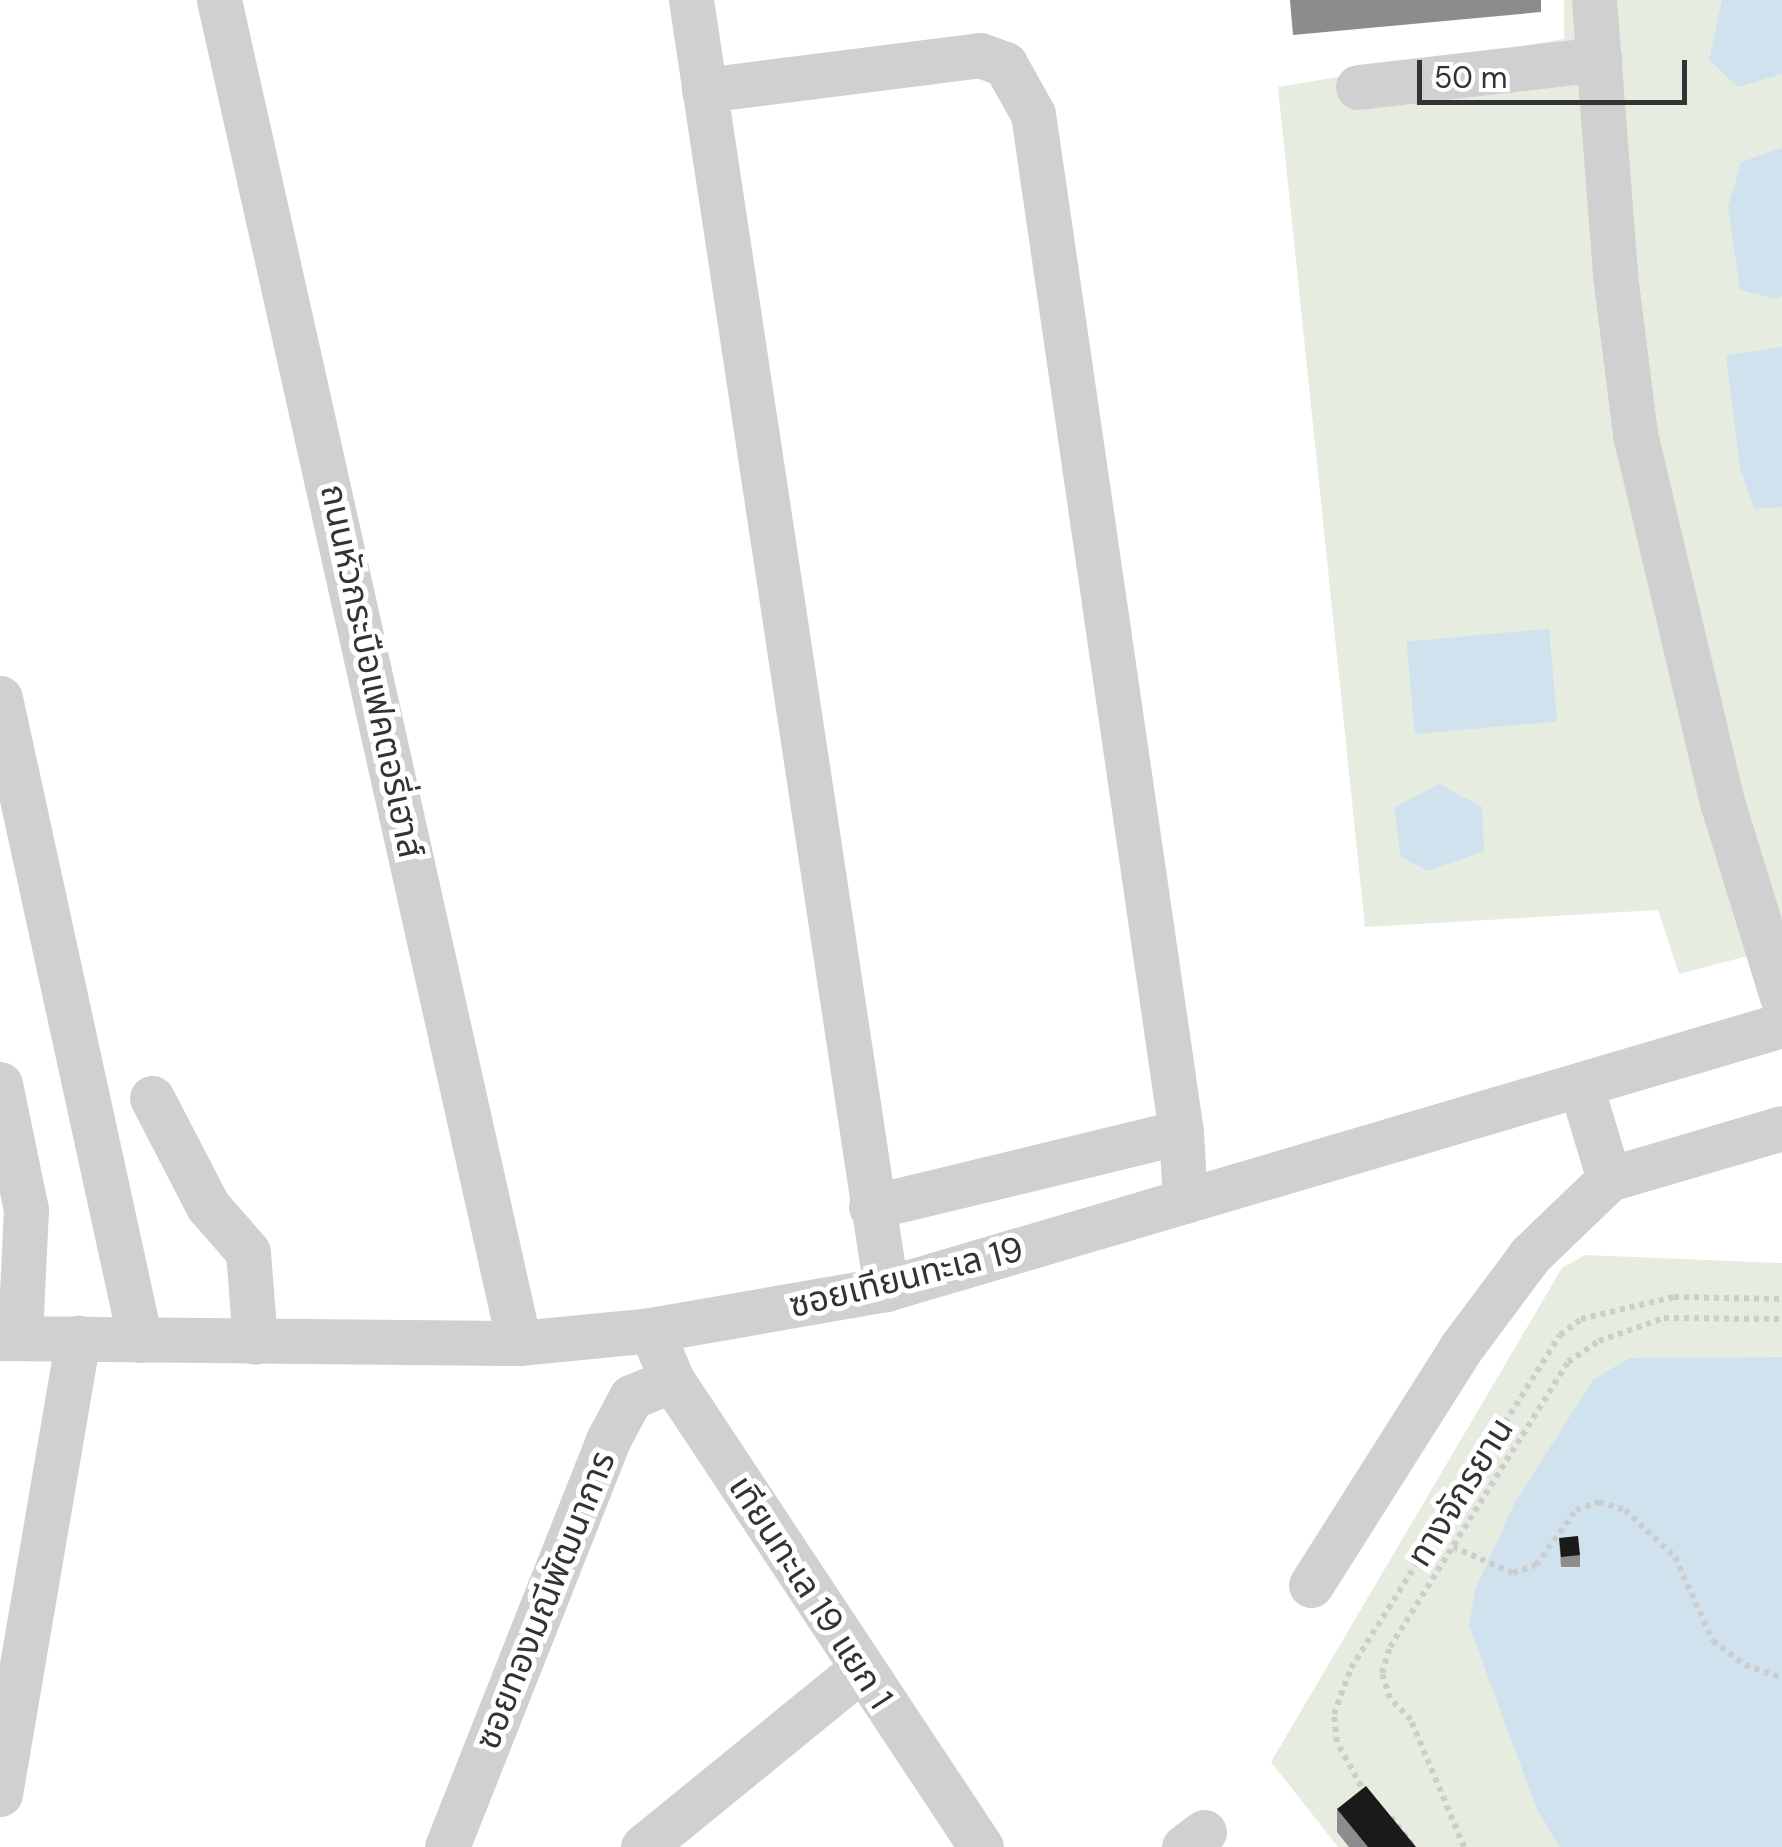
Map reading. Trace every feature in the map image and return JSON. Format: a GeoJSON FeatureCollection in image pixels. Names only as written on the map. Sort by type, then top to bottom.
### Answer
{"type":"FeatureCollection","features":[{"type":"Feature","properties":{"kind":"street","name":"ถนนหัวกระบือแฟคตอรี่เฮาส์"},"geometry":{"type":"LineString","coordinates":[[219,0],[519,1343]]}},
{"type":"Feature","properties":{"kind":"street"},"geometry":{"type":"LineString","coordinates":[[691,0],[886,1289]]}},
{"type":"Feature","properties":{"kind":"street"},"geometry":{"type":"LineString","coordinates":[[1594,0],[1635,434],[1724,805],[1782,997]]}},
{"type":"Feature","properties":{"kind":"street"},"geometry":{"type":"LineString","coordinates":[[704,90],[980,55],[1005,64],[1033,114],[1181,1132],[1186,1201]]}},
{"type":"Feature","properties":{"kind":"street"},"geometry":{"type":"LineString","coordinates":[[1358,88],[1598,59]]}},
{"type":"Feature","properties":{"kind":"street"},"geometry":{"type":"LineString","coordinates":[[0,698],[140,1340]]}},
{"type":"Feature","properties":{"kind":"street","name":"ซอยเทียนทะเล 19"},"geometry":{"type":"LineString","coordinates":[[10,1338],[519,1343],[651,1330],[886,1289],[1782,1026]]}},
{"type":"Feature","properties":{"kind":"street"},"geometry":{"type":"LineString","coordinates":[[0,1084],[26,1209],[10,1338]]}},
{"type":"Feature","properties":{"kind":"street"},"geometry":{"type":"LineString","coordinates":[[1581,1086],[1609,1179]]}},
{"type":"Feature","properties":{"kind":"street"},"geometry":{"type":"LineString","coordinates":[[152,1098],[208,1206],[248,1252],[256,1342]]}},
{"type":"Feature","properties":{"kind":"street"},"geometry":{"type":"LineString","coordinates":[[1310,1585],[1460,1349],[1530,1256],[1609,1179],[1782,1128]]}},
{"type":"Feature","properties":{"kind":"street"},"geometry":{"type":"LineString","coordinates":[[871,1208],[1181,1132]]}},
{"type":"Feature","properties":{"kind":"street","name":"เทียนทะเล 19 แยก 1"},"geometry":{"type":"LineString","coordinates":[[651,1330],[672,1380],[981,1847]]}},
{"type":"Feature","properties":{"kind":"street"},"geometry":{"type":"LineString","coordinates":[[0,1794],[78,1338]]}},
{"type":"Feature","properties":{"kind":"street","name":"ซอยทองมณีพัฒนาการ"},"geometry":{"type":"LineString","coordinates":[[448,1847],[608,1440],[631,1397],[672,1380]]}},
{"type":"Feature","properties":{"kind":"street"},"geometry":{"type":"LineString","coordinates":[[643,1847],[861,1669]]}},
{"type":"Feature","properties":{"kind":"path","name":"ทางจักรยาน"},"geometry":{"type":"LineString","coordinates":[[1376,1804],[1348,1770],[1337,1742],[1334,1714],[1350,1668],[1560,1335],[1581,1319],[1674,1297],[1782,1299]]}},
{"type":"Feature","properties":{"kind":"path"},"geometry":{"type":"LineString","coordinates":[[1464,1847],[1411,1720],[1390,1698],[1382,1673],[1390,1647],[1568,1362],[1584,1351],[1664,1318],[1782,1319]]}},
{"type":"Feature","properties":{"kind":"path"},"geometry":{"type":"LineString","coordinates":[[1453,1546],[1479,1562],[1513,1573],[1536,1566],[1576,1510],[1599,1502],[1625,1510],[1675,1557],[1713,1641],[1745,1665],[1782,1678]]}},
{"type":"Feature","properties":{"kind":"path"},"geometry":{"type":"LineString","coordinates":[[1386,1813],[1414,1847]]}},
{"type":"Feature","properties":{"kind":"shaded area"},"geometry":{"type":"Polygon","coordinates":[[[1564,0],[1782,0],[1782,947],[1679,974],[1658,910],[1365,927],[1278,87],[1564,39],[1564,0]]]}},
{"type":"Feature","properties":{"kind":"shaded area"},"geometry":{"type":"Polygon","coordinates":[[[1585,1255],[1782,1263],[1782,1847],[1338,1847],[1271,1762],[1562,1268],[1585,1255]]]}},
{"type":"Feature","properties":{"kind":"water"},"geometry":{"type":"Polygon","coordinates":[[[1722,0],[1782,0],[1782,74],[1738,87],[1709,60],[1722,0]]]}},
{"type":"Feature","properties":{"kind":"water"},"geometry":{"type":"Polygon","coordinates":[[[1782,148],[1782,296],[1775,299],[1740,290],[1728,207],[1741,162],[1782,148]]]}},
{"type":"Feature","properties":{"kind":"water"},"geometry":{"type":"Polygon","coordinates":[[[1782,347],[1782,507],[1754,509],[1740,468],[1726,355],[1782,347]]]}},
{"type":"Feature","properties":{"kind":"water"},"geometry":{"type":"Polygon","coordinates":[[[1549,629],[1557,722],[1415,734],[1407,641],[1549,629]]]}},
{"type":"Feature","properties":{"kind":"water"},"geometry":{"type":"Polygon","coordinates":[[[1439,784],[1482,807],[1484,851],[1428,871],[1401,857],[1394,808],[1439,784]]]}},
{"type":"Feature","properties":{"kind":"water"},"geometry":{"type":"Polygon","coordinates":[[[1782,1357],[1782,1847],[1560,1847],[1537,1809],[1469,1626],[1475,1590],[1514,1504],[1593,1380],[1629,1358],[1782,1357]],[[1578,1547],[1559,1551],[1561,1568],[1580,1567],[1578,1547]]]}},
{"type":"Feature","properties":{"kind":"building"},"geometry":{"type":"Polygon","coordinates":[[[1578,1536],[1580,1555],[1561,1557],[1559,1538],[1578,1536]]]}},
{"type":"Feature","properties":{"kind":"building"},"geometry":{"type":"Polygon","coordinates":[[[1366,1786],[1416,1847],[1368,1847],[1337,1809],[1366,1786]]]}}]}
